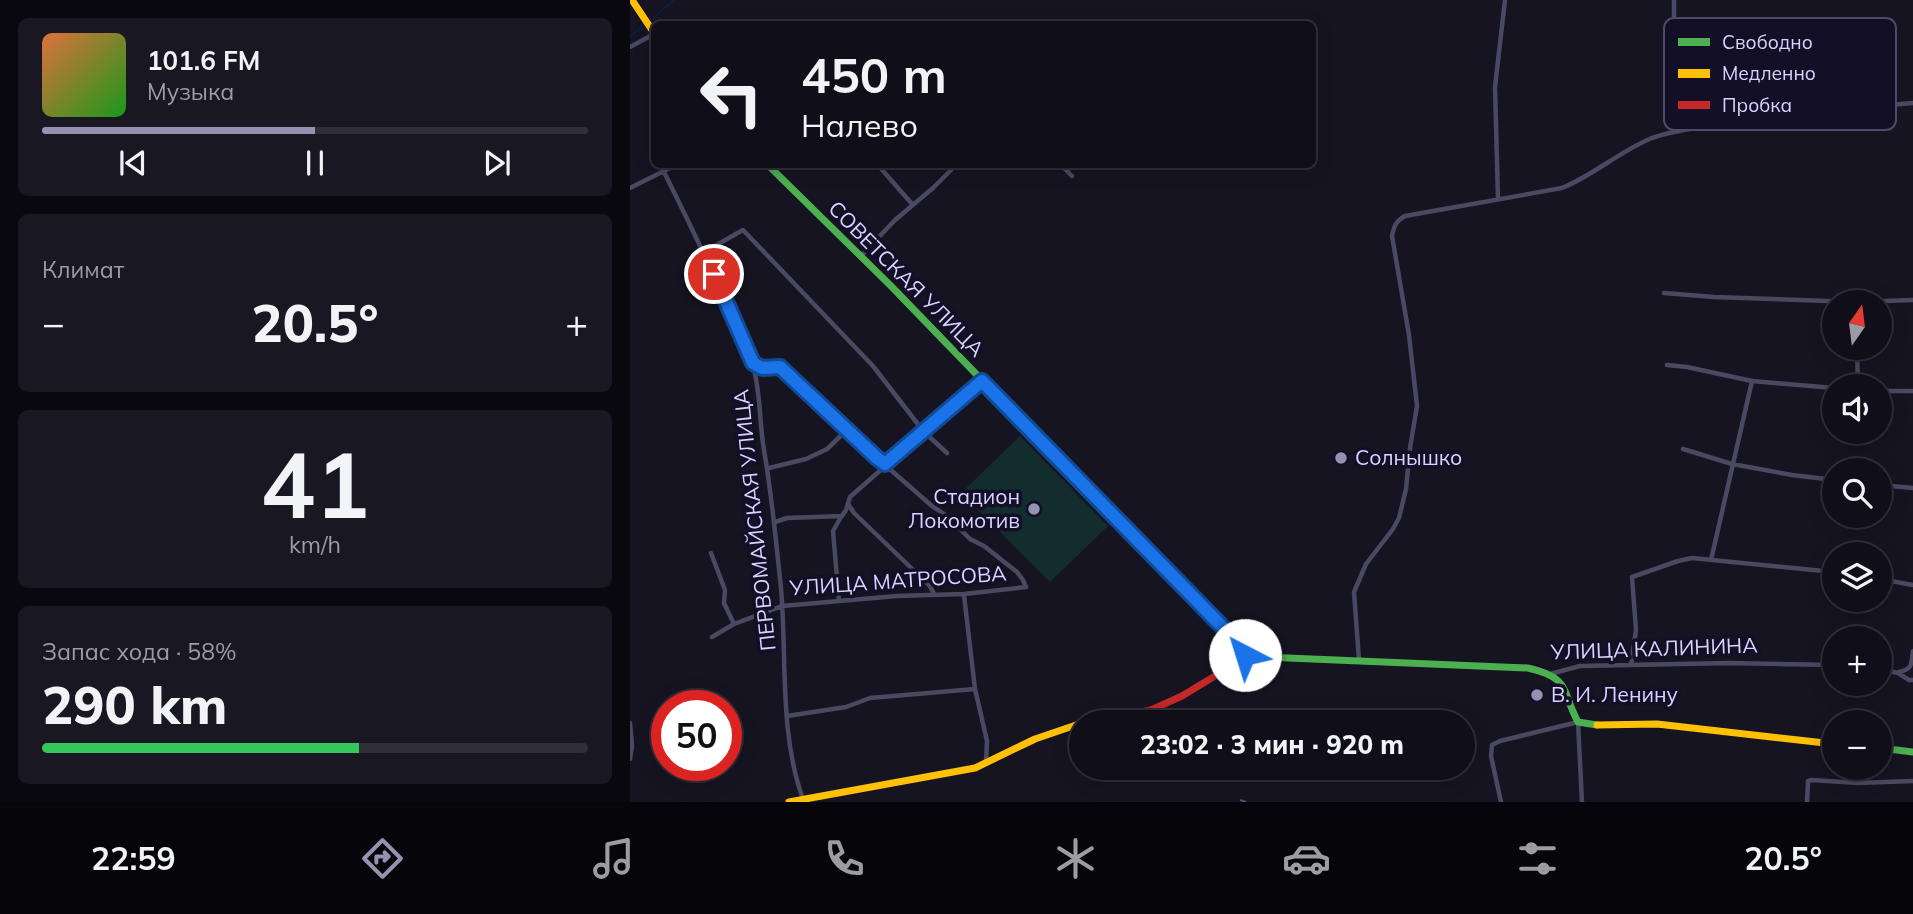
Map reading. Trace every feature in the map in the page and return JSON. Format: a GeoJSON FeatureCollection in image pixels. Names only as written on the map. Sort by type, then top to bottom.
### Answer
{"type":"FeatureCollection","features":[{"type":"Feature","properties":{"kind":"main road"},"geometry":{"type":"LineString","coordinates":[[632,0],[651,29]]}},
{"type":"Feature","properties":{"kind":"main road","name":"СОВЕТСКАЯ УЛИЦА"},"geometry":{"type":"LineString","coordinates":[[771,168],[1241,647]]}},
{"type":"Feature","properties":{"kind":"main road","name":"СОВЕТСКАЯ УЛИЦА"},"geometry":{"type":"LineString","coordinates":[[1224,629],[1229,652]]}},
{"type":"Feature","properties":{"kind":"main road"},"geometry":{"type":"LineString","coordinates":[[1151,710],[1182,696],[1240,661],[1245,655],[1241,647]]}},
{"type":"Feature","properties":{"kind":"main road"},"geometry":{"type":"LineString","coordinates":[[1222,672],[1229,652],[1241,647],[1265,657]]}},
{"type":"Feature","properties":{"kind":"main road"},"geometry":{"type":"LineString","coordinates":[[1229,652],[1232,660],[1265,657]]}},
{"type":"Feature","properties":{"kind":"main road","name":"УЛИЦА КАЛИНИНА"},"geometry":{"type":"LineString","coordinates":[[1265,657],[1521,667],[1550,674]]}},
{"type":"Feature","properties":{"kind":"main road"},"geometry":{"type":"LineString","coordinates":[[1550,674],[1568,693],[1573,714],[1578,722],[1590,725],[1657,724],[1822,743]]}},
{"type":"Feature","properties":{"kind":"main road"},"geometry":{"type":"LineString","coordinates":[[789,802],[944,775],[986,763],[1035,739],[1069,727]]}},
{"type":"Feature","properties":{"kind":"main road"},"geometry":{"type":"LineString","coordinates":[[1892,749],[1913,752]]}},
{"type":"Feature","properties":{"kind":"street"},"geometry":{"type":"LineString","coordinates":[[1498,199],[1495,87],[1506,0]]}},
{"type":"Feature","properties":{"kind":"street"},"geometry":{"type":"LineString","coordinates":[[1674,0],[1674,18]]}},
{"type":"Feature","properties":{"kind":"street"},"geometry":{"type":"LineString","coordinates":[[630,47],[651,36]]}},
{"type":"Feature","properties":{"kind":"street"},"geometry":{"type":"LineString","coordinates":[[1359,661],[1354,592],[1366,564],[1399,518],[1406,489],[1417,406],[1393,228],[1398,220],[1405,216],[1562,188],[1637,145],[1684,130]]}},
{"type":"Feature","properties":{"kind":"street"},"geometry":{"type":"LineString","coordinates":[[630,188],[671,168]]}},
{"type":"Feature","properties":{"kind":"street"},"geometry":{"type":"LineString","coordinates":[[880,168],[912,204]]}},
{"type":"Feature","properties":{"kind":"street"},"geometry":{"type":"LineString","coordinates":[[861,257],[895,219],[953,168]]}},
{"type":"Feature","properties":{"kind":"street"},"geometry":{"type":"LineString","coordinates":[[1064,168],[1072,176]]}},
{"type":"Feature","properties":{"kind":"street","name":"ПЕРВОМАЙСКАЯ УЛИЦА"},"geometry":{"type":"LineString","coordinates":[[664,172],[704,252],[753,363],[775,522],[787,716],[797,781],[804,800]]}},
{"type":"Feature","properties":{"kind":"street"},"geometry":{"type":"LineString","coordinates":[[704,252],[743,230],[873,366],[924,432],[947,453]]}},
{"type":"Feature","properties":{"kind":"street"},"geometry":{"type":"LineString","coordinates":[[1664,293],[1822,301]]}},
{"type":"Feature","properties":{"kind":"street"},"geometry":{"type":"LineString","coordinates":[[1892,301],[1913,300]]}},
{"type":"Feature","properties":{"kind":"street"},"geometry":{"type":"LineString","coordinates":[[753,363],[762,368],[780,367],[885,464]]}},
{"type":"Feature","properties":{"kind":"street"},"geometry":{"type":"LineString","coordinates":[[1667,365],[1752,381],[1822,387]]}},
{"type":"Feature","properties":{"kind":"street"},"geometry":{"type":"LineString","coordinates":[[839,601],[833,531],[850,497],[982,381]]}},
{"type":"Feature","properties":{"kind":"street"},"geometry":{"type":"LineString","coordinates":[[1711,559],[1752,381]]}},
{"type":"Feature","properties":{"kind":"street"},"geometry":{"type":"LineString","coordinates":[[1892,391],[1913,391]]}},
{"type":"Feature","properties":{"kind":"street"},"geometry":{"type":"LineString","coordinates":[[769,468],[806,459],[827,449],[847,430]]}},
{"type":"Feature","properties":{"kind":"street"},"geometry":{"type":"LineString","coordinates":[[1683,449],[1732,464],[1822,479]]}},
{"type":"Feature","properties":{"kind":"street","name":"УЛИЦА МАТРОСОВА"},"geometry":{"type":"LineString","coordinates":[[712,637],[733,624],[782,606],[964,594],[1026,587],[1017,572],[984,546],[970,539],[885,464]]}},
{"type":"Feature","properties":{"kind":"street"},"geometry":{"type":"LineString","coordinates":[[1892,486],[1913,488]]}},
{"type":"Feature","properties":{"kind":"street"},"geometry":{"type":"LineString","coordinates":[[848,503],[854,513],[930,586],[934,594]]}},
{"type":"Feature","properties":{"kind":"street"},"geometry":{"type":"LineString","coordinates":[[775,522],[787,518],[842,516]]}},
{"type":"Feature","properties":{"kind":"street"},"geometry":{"type":"LineString","coordinates":[[711,553],[725,590],[724,603],[733,624]]}},
{"type":"Feature","properties":{"kind":"street"},"geometry":{"type":"LineString","coordinates":[[1630,665],[1636,630],[1633,578],[1692,558],[1822,571]]}},
{"type":"Feature","properties":{"kind":"street"},"geometry":{"type":"LineString","coordinates":[[1892,581],[1913,584]]}},
{"type":"Feature","properties":{"kind":"street"},"geometry":{"type":"LineString","coordinates":[[964,594],[975,689],[986,741],[986,763]]}},
{"type":"Feature","properties":{"kind":"street"},"geometry":{"type":"LineString","coordinates":[[1898,673],[1912,668],[1913,651]]}},
{"type":"Feature","properties":{"kind":"street","name":"УЛИЦА КАЛИНИНА"},"geometry":{"type":"LineString","coordinates":[[1550,674],[1580,666],[1729,663],[1822,665]]}},
{"type":"Feature","properties":{"kind":"street"},"geometry":{"type":"LineString","coordinates":[[1892,672],[1913,680]]}},
{"type":"Feature","properties":{"kind":"street"},"geometry":{"type":"LineString","coordinates":[[787,716],[846,707],[870,698],[975,689]]}},
{"type":"Feature","properties":{"kind":"street"},"geometry":{"type":"LineString","coordinates":[[1501,802],[1491,756],[1492,745],[1578,722],[1582,802]]}},
{"type":"Feature","properties":{"kind":"street"},"geometry":{"type":"LineString","coordinates":[[630,723],[630,759]]}},
{"type":"Feature","properties":{"kind":"street"},"geometry":{"type":"LineString","coordinates":[[1807,802],[1808,781],[1812,780],[1858,783],[1913,781]]}},
{"type":"Feature","properties":{"kind":"green space","name":"Стадион Локомотив"},"geometry":{"type":"Polygon","coordinates":[[[1020,436],[1108,526],[1050,582],[961,493],[1020,436]]]}},
{"type":"Feature","properties":{"kind":"waterway"},"geometry":{"type":"LineString","coordinates":[[651,20],[674,0]]}},
{"type":"Feature","properties":{"kind":"waterway"},"geometry":{"type":"LineString","coordinates":[[630,37],[646,23]]}},
{"type":"Feature","properties":{"kind":"railway"},"geometry":{"type":"LineString","coordinates":[[1240,800],[1246,802]]}},
{"type":"Feature","properties":{"kind":"traffic: fast"},"geometry":{"type":"LineString","coordinates":[[771,168],[891,286],[1151,555]]}},
{"type":"Feature","properties":{"kind":"traffic: fast"},"geometry":{"type":"LineString","coordinates":[[1234,645],[1240,645],[1245,653],[1243,659],[1234,661],[1229,656],[1229,650],[1234,645]]}},
{"type":"Feature","properties":{"kind":"traffic: fast"},"geometry":{"type":"LineString","coordinates":[[1241,660],[1265,657],[1528,668],[1559,681],[1578,722],[1597,725]]}},
{"type":"Feature","properties":{"kind":"traffic: fast"},"geometry":{"type":"LineString","coordinates":[[1892,749],[1913,752]]}},
{"type":"Feature","properties":{"kind":"traffic: slow"},"geometry":{"type":"LineString","coordinates":[[632,0],[651,28]]}},
{"type":"Feature","properties":{"kind":"traffic: slow"},"geometry":{"type":"LineString","coordinates":[[1151,555],[1238,645]]}},
{"type":"Feature","properties":{"kind":"traffic: slow"},"geometry":{"type":"LineString","coordinates":[[1597,725],[1657,724],[1822,743]]}},
{"type":"Feature","properties":{"kind":"traffic: slow"},"geometry":{"type":"LineString","coordinates":[[789,802],[975,768],[1035,739],[1069,727]]}},
{"type":"Feature","properties":{"kind":"traffic: jam"},"geometry":{"type":"LineString","coordinates":[[1151,710],[1182,696],[1238,662]]}},
{"type":"Feature","properties":{"kind":"place","name":"Солнышко"},"geometry":{"type":"Point","coordinates":[1341,458]}},
{"type":"Feature","properties":{"kind":"place","name":"Стадион Локомотив"},"geometry":{"type":"Point","coordinates":[1034,509]}},
{"type":"Feature","properties":{"kind":"place","name":"В. И. Ленину"},"geometry":{"type":"Point","coordinates":[1537,695]}},
{"type":"Feature","properties":{"kind":"route"},"geometry":{"type":"LineString","coordinates":[[714,274],[753,363],[768,369],[780,367],[885,464],[982,381],[1244,649],[1245,655]]}}]}
